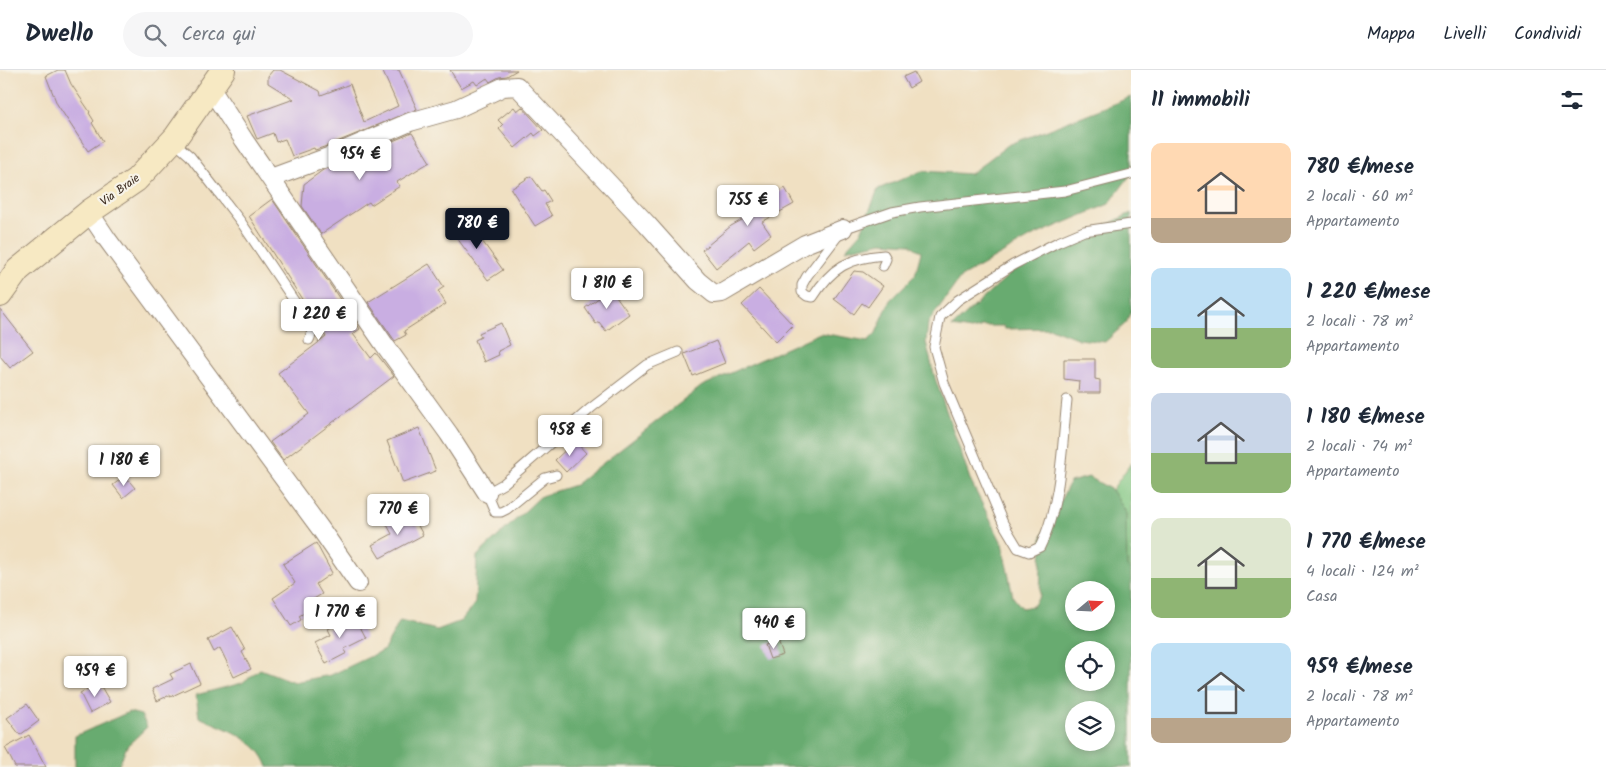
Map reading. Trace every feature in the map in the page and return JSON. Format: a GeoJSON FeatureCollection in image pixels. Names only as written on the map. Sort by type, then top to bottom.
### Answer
{"type":"FeatureCollection","features":[{"type":"Feature","properties":{"kind":"street","name":"Via Braie"},"geometry":{"type":"LineString","coordinates":[[0,295],[18,270],[89,212],[136,180],[172,141],[217,79]]}},
{"type":"Feature","properties":{"kind":"street"},"geometry":{"type":"LineString","coordinates":[[217,79],[244,140],[488,493]]}},
{"type":"Feature","properties":{"kind":"street"},"geometry":{"type":"LineString","coordinates":[[271,178],[331,156],[410,122],[456,109],[503,88],[517,86],[698,281],[714,294],[722,293],[805,244],[843,229]]}},
{"type":"Feature","properties":{"kind":"street"},"geometry":{"type":"LineString","coordinates":[[89,212],[320,528],[358,583]]}},
{"type":"Feature","properties":{"kind":"lane"},"geometry":{"type":"LineString","coordinates":[[172,141],[190,156],[241,222],[307,320],[312,333],[309,340]]}},
{"type":"Feature","properties":{"kind":"lane"},"geometry":{"type":"LineString","coordinates":[[883,266],[886,259],[884,254],[865,256],[853,260],[828,276],[813,297],[807,296],[802,292],[802,285],[807,276],[843,229],[892,212],[920,206],[1065,192],[1131,174]]}},
{"type":"Feature","properties":{"kind":"lane"},"geometry":{"type":"LineString","coordinates":[[1067,400],[1060,470],[1048,533],[1040,547],[1028,552],[1018,548],[1003,523],[944,382],[934,347],[940,317],[958,300],[1013,265],[1058,242],[1084,231],[1131,224]]}},
{"type":"Feature","properties":{"kind":"lane"},"geometry":{"type":"LineString","coordinates":[[556,475],[545,478],[516,503],[500,512],[495,512],[488,493],[503,484],[591,408],[647,365],[678,352]]}},
{"type":"Feature","properties":{"kind":"green space"},"geometry":{"type":"Polygon","coordinates":[[[1131,97],[1131,174],[1109,204],[1033,236],[961,277],[928,323],[926,342],[935,378],[971,482],[1002,543],[1013,597],[1022,608],[1033,606],[1040,596],[1042,536],[1070,482],[1089,477],[1112,490],[1126,512],[1127,567],[1131,571],[1131,767],[268,767],[257,749],[249,742],[230,730],[199,717],[196,695],[242,683],[260,669],[294,682],[331,675],[384,650],[400,621],[437,630],[461,621],[475,603],[477,556],[541,496],[575,485],[702,386],[820,333],[868,341],[876,333],[890,300],[915,275],[921,252],[910,244],[882,242],[845,250],[861,232],[878,189],[922,171],[970,174],[1008,145],[1131,97]]]}},
{"type":"Feature","properties":{"kind":"green space"},"geometry":{"type":"Polygon","coordinates":[[[1131,213],[1131,312],[1126,323],[1105,342],[1079,339],[1051,328],[1005,329],[1004,326],[981,326],[971,330],[952,327],[1012,272],[1131,213]]]}},
{"type":"Feature","properties":{"kind":"green space"},"geometry":{"type":"Polygon","coordinates":[[[1131,463],[1131,571],[1127,567],[1126,512],[1112,490],[1131,463]]]}},
{"type":"Feature","properties":{"kind":"green space"},"geometry":{"type":"Polygon","coordinates":[[[129,712],[141,715],[147,727],[127,746],[118,767],[75,767],[75,736],[129,712]]]}},
{"type":"Feature","properties":{"kind":"building"},"geometry":{"type":"Polygon","coordinates":[[[58,70],[65,70],[71,84],[90,112],[94,121],[92,123],[103,141],[88,151],[57,104],[46,76],[58,70]]]}},
{"type":"Feature","properties":{"kind":"building"},"geometry":{"type":"Polygon","coordinates":[[[273,70],[280,70],[320,91],[321,95],[350,84],[364,122],[398,106],[382,70],[399,70],[417,109],[327,146],[315,150],[314,148],[292,156],[285,139],[276,142],[273,133],[257,139],[247,116],[294,99],[268,83],[268,76],[273,70]]]}},
{"type":"Feature","properties":{"kind":"building"},"geometry":{"type":"Polygon","coordinates":[[[450,70],[517,70],[490,82],[487,78],[477,85],[474,81],[461,88],[450,70]]]}},
{"type":"Feature","properties":{"kind":"building"},"geometry":{"type":"Polygon","coordinates":[[[914,72],[919,82],[909,88],[903,77],[914,72]]]}},
{"type":"Feature","properties":{"kind":"building"},"geometry":{"type":"Polygon","coordinates":[[[514,107],[517,111],[522,107],[543,130],[535,136],[533,133],[515,148],[499,129],[503,125],[498,120],[514,107]]]}},
{"type":"Feature","properties":{"kind":"building"},"geometry":{"type":"Polygon","coordinates":[[[412,133],[430,162],[397,182],[400,186],[371,205],[369,202],[321,234],[302,206],[304,184],[323,170],[412,133]]]}},
{"type":"Feature","properties":{"kind":"building"},"geometry":{"type":"Polygon","coordinates":[[[531,176],[551,201],[545,204],[552,216],[535,226],[511,189],[531,176]]]}},
{"type":"Feature","properties":{"kind":"building"},"geometry":{"type":"Polygon","coordinates":[[[785,188],[794,204],[762,222],[771,235],[754,248],[749,241],[716,268],[702,250],[731,226],[751,215],[748,211],[757,206],[753,198],[767,190],[771,196],[785,188]]]}},
{"type":"Feature","properties":{"kind":"building"},"geometry":{"type":"Polygon","coordinates":[[[272,199],[360,329],[353,334],[371,358],[376,353],[394,376],[283,460],[270,442],[309,414],[278,373],[326,337],[249,216],[272,199]]]}},
{"type":"Feature","properties":{"kind":"building"},"geometry":{"type":"Polygon","coordinates":[[[467,220],[503,270],[488,280],[451,230],[467,220]]]}},
{"type":"Feature","properties":{"kind":"building"},"geometry":{"type":"Polygon","coordinates":[[[429,264],[444,287],[438,291],[446,304],[404,331],[406,335],[395,341],[368,302],[429,264]]]}},
{"type":"Feature","properties":{"kind":"building"},"geometry":{"type":"Polygon","coordinates":[[[854,271],[863,272],[883,286],[868,307],[862,303],[854,314],[834,299],[854,271]]]}},
{"type":"Feature","properties":{"kind":"building"},"geometry":{"type":"Polygon","coordinates":[[[611,289],[629,314],[606,331],[599,322],[596,324],[585,308],[611,289]]]}},
{"type":"Feature","properties":{"kind":"building"},"geometry":{"type":"Polygon","coordinates":[[[759,289],[793,325],[776,342],[742,305],[759,289]]]}},
{"type":"Feature","properties":{"kind":"building"},"geometry":{"type":"Polygon","coordinates":[[[0,309],[33,351],[10,368],[0,356],[0,309]]]}},
{"type":"Feature","properties":{"kind":"building"},"geometry":{"type":"Polygon","coordinates":[[[501,323],[510,345],[498,351],[499,355],[484,362],[475,340],[481,337],[479,333],[501,323]]]}},
{"type":"Feature","properties":{"kind":"building"},"geometry":{"type":"Polygon","coordinates":[[[716,341],[725,363],[693,376],[684,354],[716,341]]]}},
{"type":"Feature","properties":{"kind":"building"},"geometry":{"type":"Polygon","coordinates":[[[1064,359],[1095,359],[1095,379],[1100,380],[1100,393],[1078,393],[1079,381],[1064,379],[1064,359]]]}},
{"type":"Feature","properties":{"kind":"building"},"geometry":{"type":"Polygon","coordinates":[[[419,428],[436,471],[403,483],[387,441],[419,428]]]}},
{"type":"Feature","properties":{"kind":"building"},"geometry":{"type":"Polygon","coordinates":[[[575,441],[586,453],[566,472],[555,460],[575,441]]]}},
{"type":"Feature","properties":{"kind":"building"},"geometry":{"type":"Polygon","coordinates":[[[125,476],[135,488],[123,498],[113,485],[125,476]]]}},
{"type":"Feature","properties":{"kind":"building"},"geometry":{"type":"Polygon","coordinates":[[[404,513],[411,525],[416,522],[423,535],[380,558],[372,545],[392,534],[386,523],[404,513]]]}},
{"type":"Feature","properties":{"kind":"building"},"geometry":{"type":"Polygon","coordinates":[[[316,543],[332,573],[316,584],[322,594],[307,603],[311,609],[299,616],[301,620],[291,626],[273,598],[295,583],[283,564],[316,543]]]}},
{"type":"Feature","properties":{"kind":"building"},"geometry":{"type":"Polygon","coordinates":[[[354,615],[366,638],[344,649],[347,653],[326,664],[315,643],[331,635],[328,629],[354,615]]]}},
{"type":"Feature","properties":{"kind":"building"},"geometry":{"type":"Polygon","coordinates":[[[232,627],[245,650],[242,652],[251,669],[234,677],[220,648],[214,652],[208,640],[232,627]]]}},
{"type":"Feature","properties":{"kind":"building"},"geometry":{"type":"Polygon","coordinates":[[[778,641],[783,655],[770,659],[765,645],[778,641]]]}},
{"type":"Feature","properties":{"kind":"building"},"geometry":{"type":"Polygon","coordinates":[[[191,664],[200,683],[157,701],[152,689],[173,679],[170,674],[191,664]]]}},
{"type":"Feature","properties":{"kind":"building"},"geometry":{"type":"Polygon","coordinates":[[[99,683],[110,702],[90,713],[80,693],[99,683]]]}},
{"type":"Feature","properties":{"kind":"building"},"geometry":{"type":"Polygon","coordinates":[[[27,704],[39,721],[20,735],[7,718],[27,704]]]}},
{"type":"Feature","properties":{"kind":"building"},"geometry":{"type":"Polygon","coordinates":[[[29,735],[46,767],[15,767],[5,748],[29,735]]]}}]}
